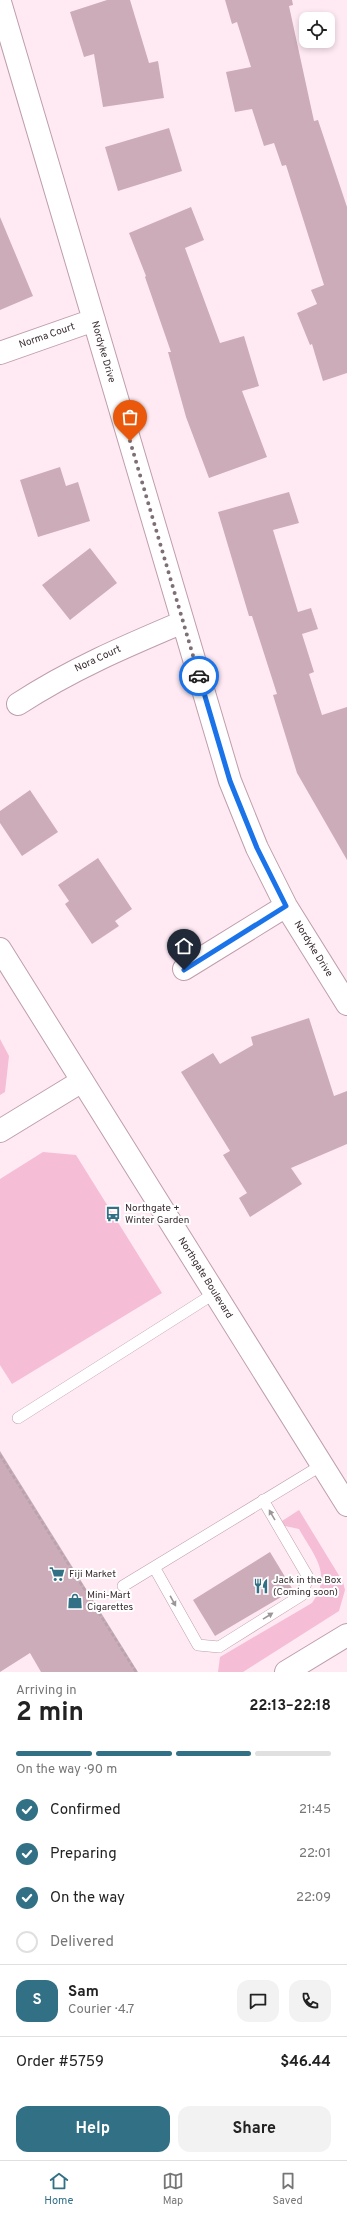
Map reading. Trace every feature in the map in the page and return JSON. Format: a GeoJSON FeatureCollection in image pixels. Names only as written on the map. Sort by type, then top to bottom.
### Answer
{"type":"FeatureCollection","features":[{"type":"Feature","properties":{"kind":"street","name":"Nordyke Drive"},"geometry":{"type":"LineString","coordinates":[[1,12],[94,320],[230,781],[257,848],[286,906],[347,1004]]}},
{"type":"Feature","properties":{"kind":"street","name":"Norma Court"},"geometry":{"type":"LineString","coordinates":[[0,353],[94,320]]}},
{"type":"Feature","properties":{"kind":"street","name":"Nora Court"},"geometry":{"type":"LineString","coordinates":[[18,704],[55,680],[92,661],[183,622]]}},
{"type":"Feature","properties":{"kind":"street"},"geometry":{"type":"LineString","coordinates":[[184,970],[286,906]]}},
{"type":"Feature","properties":{"kind":"street","name":"Northgate Boulevard"},"geometry":{"type":"LineString","coordinates":[[0,949],[347,1506]]}},
{"type":"Feature","properties":{"kind":"street"},"geometry":{"type":"LineString","coordinates":[[0,1131],[82,1081]]}},
{"type":"Feature","properties":{"kind":"street"},"geometry":{"type":"LineString","coordinates":[[286,1672],[347,1635]]}},
{"type":"Feature","properties":{"kind":"lane"},"geometry":{"type":"LineString","coordinates":[[18,1418],[215,1293]]}},
{"type":"Feature","properties":{"kind":"lane"},"geometry":{"type":"LineString","coordinates":[[123,1586],[322,1465]]}},
{"type":"Feature","properties":{"kind":"lane"},"geometry":{"type":"LineString","coordinates":[[154,1567],[198,1645],[219,1647],[302,1595],[308,1577],[263,1500]]}},
{"type":"Feature","properties":{"kind":"path"},"geometry":{"type":"LineString","coordinates":[[0,1455],[136,1672]]}},
{"type":"Feature","properties":{"kind":"shaded area"},"geometry":{"type":"Polygon","coordinates":[[[0,1039],[9,1056],[5,1092],[0,1095],[0,1039]]]}},
{"type":"Feature","properties":{"kind":"shaded area"},"geometry":{"type":"Polygon","coordinates":[[[43,1152],[76,1155],[162,1293],[12,1384],[0,1365],[0,1179],[43,1152]]]}},
{"type":"Feature","properties":{"kind":"shaded area"},"geometry":{"type":"Polygon","coordinates":[[[299,1510],[343,1582],[345,1590],[339,1611],[243,1672],[218,1672],[220,1657],[312,1603],[318,1593],[321,1583],[321,1574],[315,1557],[299,1529],[285,1526],[282,1521],[299,1510]]]}},
{"type":"Feature","properties":{"kind":"building"},"geometry":{"type":"Polygon","coordinates":[[[107,0],[130,0],[149,63],[158,61],[164,98],[103,107],[94,54],[84,57],[70,12],[107,0]]]}},
{"type":"Feature","properties":{"kind":"building"},"geometry":{"type":"Polygon","coordinates":[[[225,0],[292,0],[293,5],[289,6],[314,121],[318,120],[347,207],[347,373],[323,381],[312,344],[310,345],[297,313],[317,304],[311,290],[324,285],[286,165],[282,166],[274,143],[264,146],[252,109],[235,112],[226,72],[251,67],[237,22],[232,24],[225,0]]]}},
{"type":"Feature","properties":{"kind":"building"},"geometry":{"type":"Polygon","coordinates":[[[169,128],[182,171],[118,191],[105,147],[169,128]]]}},
{"type":"Feature","properties":{"kind":"building"},"geometry":{"type":"Polygon","coordinates":[[[191,207],[204,240],[185,248],[220,343],[244,336],[259,386],[242,391],[267,457],[209,478],[186,417],[168,352],[171,352],[145,277],[146,276],[129,233],[191,207]]]}},
{"type":"Feature","properties":{"kind":"building"},"geometry":{"type":"Polygon","coordinates":[[[0,217],[33,296],[0,310],[0,217]]]}},
{"type":"Feature","properties":{"kind":"building"},"geometry":{"type":"Polygon","coordinates":[[[60,467],[66,486],[78,482],[90,521],[38,537],[20,480],[60,467]]]}},
{"type":"Feature","properties":{"kind":"building"},"geometry":{"type":"Polygon","coordinates":[[[289,492],[299,523],[273,530],[298,612],[311,608],[318,629],[302,634],[314,672],[309,674],[322,715],[347,707],[347,860],[297,773],[273,695],[277,694],[252,616],[249,616],[218,512],[289,492]]]}},
{"type":"Feature","properties":{"kind":"building"},"geometry":{"type":"Polygon","coordinates":[[[90,548],[117,583],[70,620],[42,585],[90,548]]]}},
{"type":"Feature","properties":{"kind":"building"},"geometry":{"type":"Polygon","coordinates":[[[30,790],[58,832],[22,856],[0,823],[0,811],[30,790]]]}},
{"type":"Feature","properties":{"kind":"building"},"geometry":{"type":"Polygon","coordinates":[[[98,858],[132,909],[115,921],[119,926],[92,944],[65,904],[69,901],[58,885],[98,858]]]}},
{"type":"Feature","properties":{"kind":"building"},"geometry":{"type":"Polygon","coordinates":[[[309,1018],[334,1096],[347,1091],[347,1144],[291,1168],[302,1184],[250,1217],[239,1198],[247,1193],[223,1155],[230,1151],[181,1072],[213,1053],[220,1064],[253,1045],[251,1037],[309,1018]]]}},
{"type":"Feature","properties":{"kind":"building"},"geometry":{"type":"Polygon","coordinates":[[[0,1451],[138,1672],[41,1672],[30,1653],[0,1672],[0,1451]]]}},
{"type":"Feature","properties":{"kind":"building"},"geometry":{"type":"Polygon","coordinates":[[[270,1552],[293,1590],[215,1636],[193,1600],[270,1552]]]}},
{"type":"Feature","properties":{"kind":"way so far"},"geometry":{"type":"LineString","coordinates":[[130,441],[199,676]]}},
{"type":"Feature","properties":{"kind":"place","name":"Northgate + Winter Garden"},"geometry":{"type":"Point","coordinates":[113,1214]}},
{"type":"Feature","properties":{"kind":"place","name":"Fiji Market"},"geometry":{"type":"Point","coordinates":[57,1574]}},
{"type":"Feature","properties":{"kind":"place","name":"Jack in the Box (Coming soon)"},"geometry":{"type":"Point","coordinates":[261,1586]}},
{"type":"Feature","properties":{"kind":"place","name":"Mini-Mart Cigarettes"},"geometry":{"type":"Point","coordinates":[75,1601]}},
{"type":"Feature","properties":{"kind":"route"},"geometry":{"type":"LineString","coordinates":[[184,970],[286,906],[257,848],[230,781],[199,676]]}}]}
